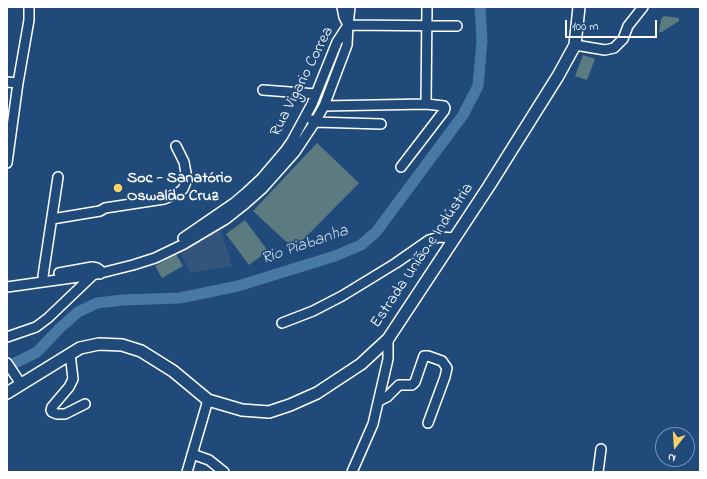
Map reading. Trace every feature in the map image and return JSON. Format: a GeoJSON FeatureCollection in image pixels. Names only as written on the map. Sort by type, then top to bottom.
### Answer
{"type":"FeatureCollection","features":[{"type":"Feature","properties":{"kind":"main road","name":"Estrada União e Indústria"},"geometry":{"type":"LineString","coordinates":[[7,393],[80,348],[99,344],[122,345],[142,351],[173,371],[208,400],[242,410],[269,412],[318,393],[361,364],[388,339],[455,238],[554,82],[575,45],[580,7]]}},
{"type":"Feature","properties":{"kind":"street"},"geometry":{"type":"LineString","coordinates":[[7,163],[29,7]]}},
{"type":"Feature","properties":{"kind":"street","name":"Rua Vigario Correa"},"geometry":{"type":"LineString","coordinates":[[236,207],[262,189],[276,174],[295,152],[324,106],[347,45],[348,25],[344,17],[342,7]]}},
{"type":"Feature","properties":{"kind":"street"},"geometry":{"type":"LineString","coordinates":[[350,7],[348,25],[457,26]]}},
{"type":"Feature","properties":{"kind":"street"},"geometry":{"type":"LineString","coordinates":[[426,104],[427,7]]}},
{"type":"Feature","properties":{"kind":"street"},"geometry":{"type":"LineString","coordinates":[[575,45],[608,50],[617,46],[623,39],[628,26],[643,7]]}},
{"type":"Feature","properties":{"kind":"street","name":"Rua Vigario Correa"},"geometry":{"type":"LineString","coordinates":[[7,337],[36,327],[97,274],[156,258],[184,244],[226,219],[276,162],[292,141],[316,94],[337,42],[348,25]]}},
{"type":"Feature","properties":{"kind":"street"},"geometry":{"type":"LineString","coordinates":[[7,82],[18,83]]}},
{"type":"Feature","properties":{"kind":"street"},"geometry":{"type":"LineString","coordinates":[[264,90],[316,94]]}},
{"type":"Feature","properties":{"kind":"street"},"geometry":{"type":"LineString","coordinates":[[324,106],[426,104],[444,106],[444,110],[401,167]]}},
{"type":"Feature","properties":{"kind":"street"},"geometry":{"type":"LineString","coordinates":[[306,115],[315,122],[381,124]]}},
{"type":"Feature","properties":{"kind":"street"},"geometry":{"type":"LineString","coordinates":[[52,219],[100,211],[105,208],[164,199],[178,193],[183,189],[186,182],[186,173],[184,162],[176,146]]}},
{"type":"Feature","properties":{"kind":"street"},"geometry":{"type":"LineString","coordinates":[[43,276],[58,178]]}},
{"type":"Feature","properties":{"kind":"street"},"geometry":{"type":"LineString","coordinates":[[282,323],[313,311],[342,296],[396,263],[429,240],[439,237],[455,238]]}},
{"type":"Feature","properties":{"kind":"street"},"geometry":{"type":"LineString","coordinates":[[7,283],[92,267],[100,270],[97,274],[7,287]]}},
{"type":"Feature","properties":{"kind":"street"},"geometry":{"type":"LineString","coordinates":[[71,277],[78,282],[77,291]]}},
{"type":"Feature","properties":{"kind":"street"},"geometry":{"type":"LineString","coordinates":[[352,472],[373,424],[388,359],[388,339]]}},
{"type":"Feature","properties":{"kind":"street"},"geometry":{"type":"LineString","coordinates":[[70,354],[73,379],[51,410],[57,414],[65,414],[86,404]]}},
{"type":"Feature","properties":{"kind":"street"},"geometry":{"type":"LineString","coordinates":[[378,401],[387,397],[399,385],[412,385],[415,382],[424,356],[442,361],[447,368],[428,423]]}},
{"type":"Feature","properties":{"kind":"street"},"geometry":{"type":"LineString","coordinates":[[7,363],[21,384]]}},
{"type":"Feature","properties":{"kind":"street"},"geometry":{"type":"LineString","coordinates":[[187,472],[208,400]]}},
{"type":"Feature","properties":{"kind":"street"},"geometry":{"type":"LineString","coordinates":[[598,472],[601,449]]}},
{"type":"Feature","properties":{"kind":"street"},"geometry":{"type":"LineString","coordinates":[[192,454],[208,460],[224,472]]}},
{"type":"Feature","properties":{"kind":"shaded area"},"geometry":{"type":"Polygon","coordinates":[[[220,227],[232,266],[191,273],[179,251],[220,227]]]}},
{"type":"Feature","properties":{"kind":"green space"},"geometry":{"type":"Polygon","coordinates":[[[664,16],[679,18],[679,21],[662,32],[659,32],[661,19],[664,16]]]}},
{"type":"Feature","properties":{"kind":"green space"},"geometry":{"type":"Polygon","coordinates":[[[583,55],[595,59],[587,80],[575,76],[583,55]]]}},
{"type":"Feature","properties":{"kind":"green space"},"geometry":{"type":"Polygon","coordinates":[[[317,143],[359,183],[294,249],[253,211],[317,143]]]}},
{"type":"Feature","properties":{"kind":"green space"},"geometry":{"type":"Polygon","coordinates":[[[245,220],[268,251],[249,265],[226,234],[245,220]]]}},
{"type":"Feature","properties":{"kind":"green space"},"geometry":{"type":"Polygon","coordinates":[[[176,254],[183,266],[162,278],[155,266],[176,254]]]}},
{"type":"Feature","properties":{"kind":"waterway","name":"Rio Piabanha"},"geometry":{"type":"LineString","coordinates":[[7,367],[37,352],[78,312],[97,303],[122,300],[180,298],[238,286],[335,256],[361,245],[376,232],[463,115],[478,86],[482,41],[480,7]]}},
{"type":"Feature","properties":{"kind":"place","name":"Soc - Sanatório Oswaldo Cruz"},"geometry":{"type":"Point","coordinates":[118,188]}}]}
